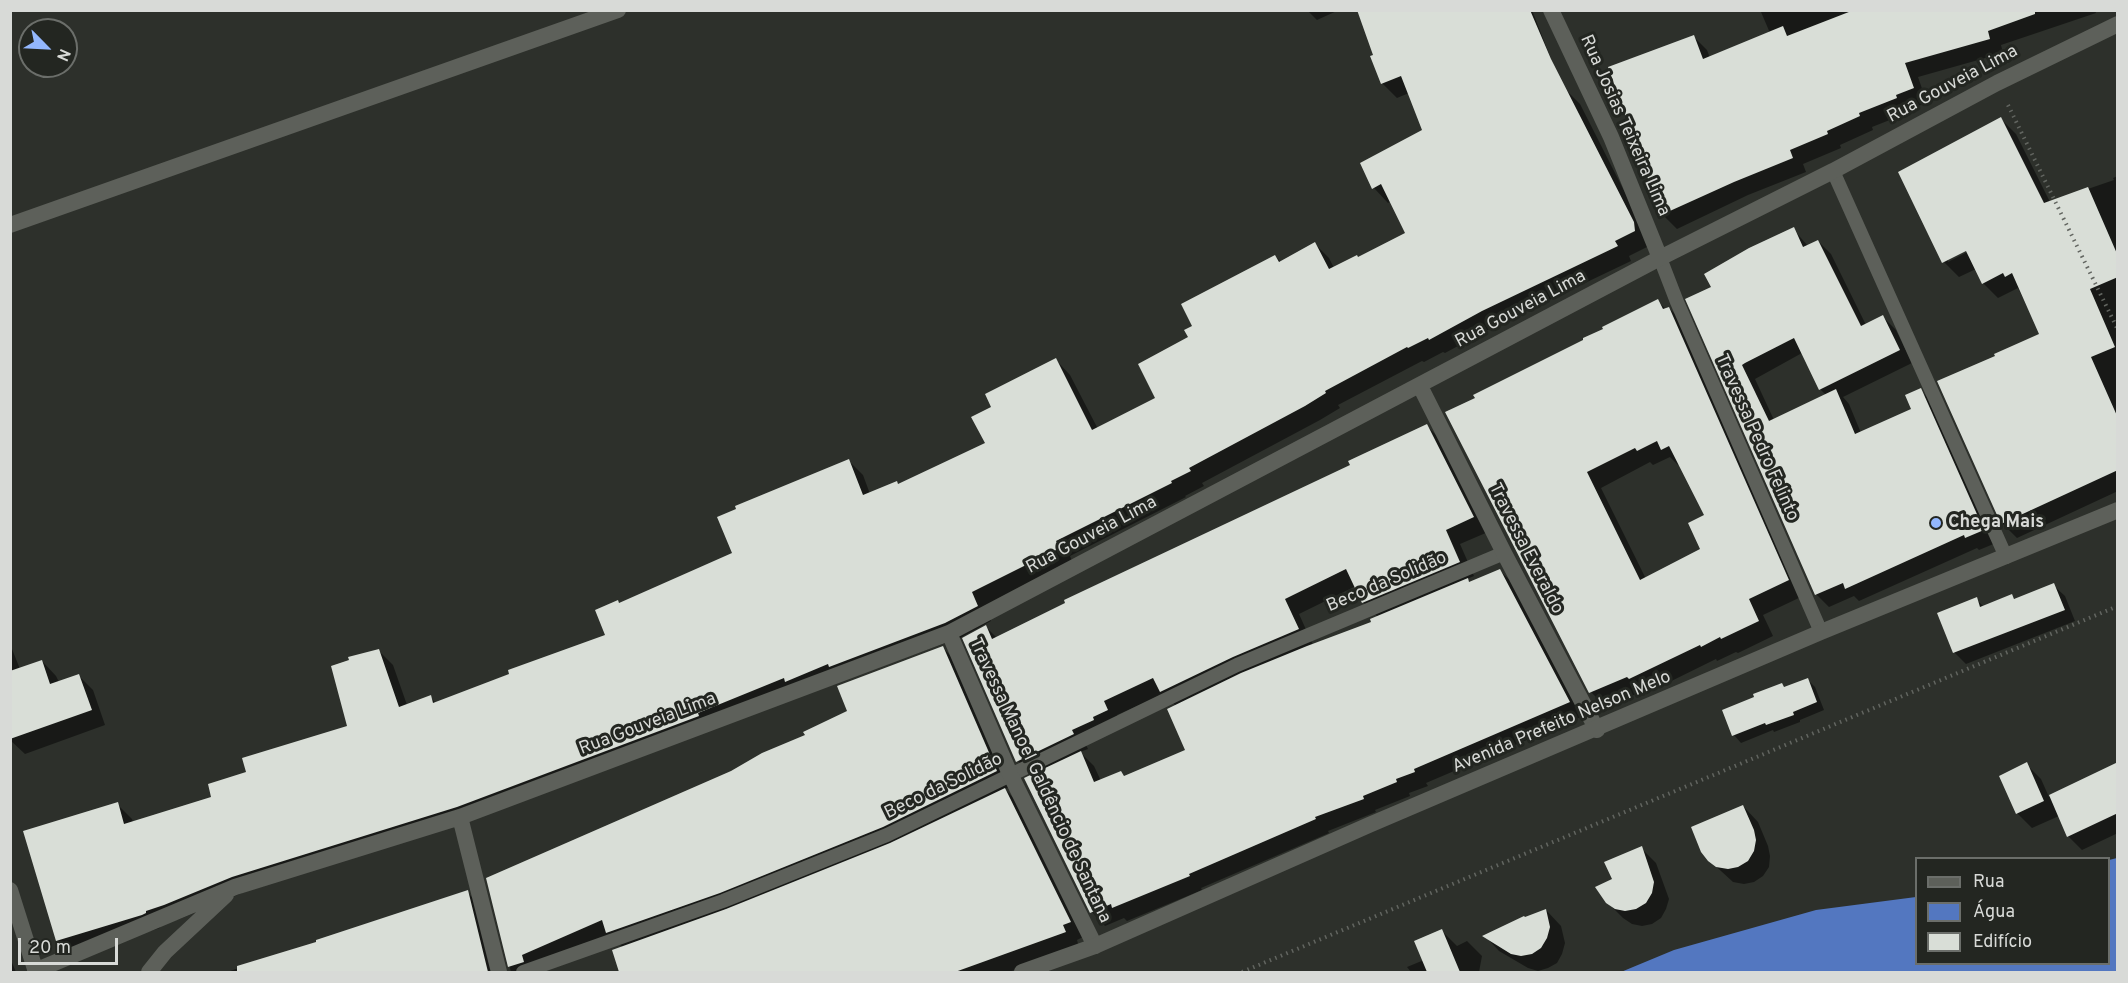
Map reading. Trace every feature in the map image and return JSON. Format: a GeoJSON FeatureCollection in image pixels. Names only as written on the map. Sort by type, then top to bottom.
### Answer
{"type":"FeatureCollection","features":[{"type":"Feature","properties":{"kind":"street"},"geometry":{"type":"LineString","coordinates":[[10,225],[618,10]]}},
{"type":"Feature","properties":{"kind":"street","name":"Rua Josias Teixeira Lima"},"geometry":{"type":"LineString","coordinates":[[1551,10],[1611,136],[1660,258]]}},
{"type":"Feature","properties":{"kind":"street","name":"Rua Gouveia Lima"},"geometry":{"type":"LineString","coordinates":[[35,972],[235,887],[460,817],[949,633],[1660,258],[1833,171],[1997,83],[2118,24]]}},
{"type":"Feature","properties":{"kind":"street","name":"Travessa Everaldo"},"geometry":{"type":"LineString","coordinates":[[1420,386],[1597,730]]}},
{"type":"Feature","properties":{"kind":"street","name":"Avenida Prefeito Nelson Melo"},"geometry":{"type":"LineString","coordinates":[[1022,972],[1095,946],[1369,825],[1597,730],[1821,632],[2118,510]]}},
{"type":"Feature","properties":{"kind":"street","name":"Travessa Manoel Galdêncio de Santana"},"geometry":{"type":"LineString","coordinates":[[949,633],[1010,774],[1095,946]]}},
{"type":"Feature","properties":{"kind":"street"},"geometry":{"type":"LineString","coordinates":[[460,817],[499,972]]}},
{"type":"Feature","properties":{"kind":"street"},"geometry":{"type":"LineString","coordinates":[[149,972],[165,952],[235,887]]}},
{"type":"Feature","properties":{"kind":"street"},"geometry":{"type":"LineString","coordinates":[[10,890],[35,972]]}},
{"type":"Feature","properties":{"kind":"lane"},"geometry":{"type":"LineString","coordinates":[[1833,171],[2006,557]]}},
{"type":"Feature","properties":{"kind":"lane","name":"Travessa Pedro Felinto"},"geometry":{"type":"LineString","coordinates":[[1660,258],[1821,632]]}},
{"type":"Feature","properties":{"kind":"lane","name":"Beco da Solidão"},"geometry":{"type":"LineString","coordinates":[[523,972],[723,901],[887,835],[1237,665],[1504,553]]}},
{"type":"Feature","properties":{"kind":"path"},"geometry":{"type":"LineString","coordinates":[[1997,83],[2118,330]]}},
{"type":"Feature","properties":{"kind":"path"},"geometry":{"type":"LineString","coordinates":[[1242,972],[2118,606]]}},
{"type":"Feature","properties":{"kind":"water"},"geometry":{"type":"Polygon","coordinates":[[[2117,858],[2117,972],[1621,972],[1674,950],[1816,910],[1915,897],[1915,965],[2110,965],[2110,860],[2117,858]]]}},
{"type":"Feature","properties":{"kind":"building"},"geometry":{"type":"Polygon","coordinates":[[[1357,10],[1530,10],[1551,59],[1634,222],[1635,231],[1615,241],[1618,246],[1482,311],[1429,340],[1428,338],[1407,347],[1325,391],[1326,393],[1305,406],[1189,468],[1191,471],[1171,481],[1172,483],[1056,541],[1060,548],[972,592],[978,606],[945,623],[829,667],[828,664],[785,682],[784,678],[698,713],[699,716],[457,807],[232,877],[146,911],[142,915],[56,941],[23,831],[118,802],[124,824],[211,797],[208,784],[246,772],[242,758],[347,726],[331,666],[349,660],[348,657],[379,649],[399,707],[431,695],[433,703],[509,674],[508,670],[605,635],[595,610],[618,600],[619,603],[732,553],[717,517],[736,509],[735,506],[849,459],[863,495],[897,481],[898,484],[985,443],[971,417],[991,407],[985,394],[1056,358],[1092,430],[1155,398],[1138,364],[1188,337],[1184,330],[1192,326],[1181,304],[1275,255],[1279,262],[1315,242],[1329,269],[1405,233],[1381,184],[1372,189],[1360,163],[1422,130],[1401,76],[1381,84],[1370,56],[1373,55],[1357,10]]]}},
{"type":"Feature","properties":{"kind":"building"},"geometry":{"type":"Polygon","coordinates":[[[1854,10],[2035,10],[2035,14],[1988,31],[1990,39],[1905,63],[1914,88],[1896,95],[1897,98],[1859,113],[1860,116],[1827,131],[1828,134],[1790,150],[1793,158],[1661,215],[1608,67],[1694,35],[1703,59],[1783,26],[1787,36],[1854,10]]]}},
{"type":"Feature","properties":{"kind":"building"},"geometry":{"type":"Polygon","coordinates":[[[2001,117],[2044,203],[2088,187],[2118,256],[2118,277],[2090,289],[2115,347],[2091,357],[2118,418],[2118,470],[2001,524],[1937,381],[2039,334],[2012,273],[2005,277],[2003,273],[1982,284],[1966,251],[1942,263],[1898,172],[2001,117]]]}},
{"type":"Feature","properties":{"kind":"building"},"geometry":{"type":"Polygon","coordinates":[[[1794,227],[1803,247],[1818,240],[1861,326],[1883,315],[1900,350],[1819,390],[1794,338],[1745,363],[1742,365],[1769,421],[1836,389],[1855,434],[1911,409],[1905,395],[1921,388],[1984,530],[1965,538],[1964,535],[1845,589],[1843,583],[1815,595],[1685,299],[1711,287],[1704,274],[1749,248],[1794,227]]]}},
{"type":"Feature","properties":{"kind":"building"},"geometry":{"type":"Polygon","coordinates":[[[1658,299],[1663,309],[1669,307],[1789,580],[1749,599],[1759,621],[1721,639],[1720,637],[1701,647],[1700,645],[1629,679],[1627,677],[1589,693],[1445,412],[1475,398],[1473,395],[1583,340],[1603,329],[1602,327],[1658,299]],[[1657,441],[1637,451],[1635,448],[1587,472],[1640,580],[1700,549],[1688,523],[1704,515],[1669,446],[1661,450],[1657,441]]]}},
{"type":"Feature","properties":{"kind":"building"},"geometry":{"type":"Polygon","coordinates":[[[1427,424],[1474,517],[1446,530],[1460,562],[1362,603],[1346,569],[1285,599],[1299,629],[1160,692],[1153,678],[1104,701],[1108,710],[1093,717],[1094,720],[1072,730],[1074,734],[1016,762],[962,638],[986,625],[992,639],[1065,603],[1064,600],[1350,465],[1348,461],[1427,424]]]}},
{"type":"Feature","properties":{"kind":"building"},"geometry":{"type":"Polygon","coordinates":[[[1500,569],[1570,702],[1414,769],[1415,772],[1396,779],[1397,782],[1363,796],[1364,799],[1315,817],[1316,819],[1189,874],[1190,876],[1112,908],[1111,904],[1090,913],[1024,778],[1081,751],[1094,782],[1121,771],[1124,776],[1185,750],[1167,709],[1241,673],[1371,622],[1370,619],[1468,578],[1469,582],[1500,569]]]}},
{"type":"Feature","properties":{"kind":"building"},"geometry":{"type":"Polygon","coordinates":[[[2054,583],[2065,610],[1953,653],[1937,613],[1977,597],[1980,607],[2012,594],[2014,599],[2054,583]]]}},
{"type":"Feature","properties":{"kind":"building"},"geometry":{"type":"Polygon","coordinates":[[[943,646],[997,771],[883,827],[720,893],[606,933],[602,920],[522,955],[524,962],[508,967],[486,878],[731,771],[762,753],[805,735],[803,732],[847,711],[837,686],[943,646]]]}},
{"type":"Feature","properties":{"kind":"building"},"geometry":{"type":"Polygon","coordinates":[[[42,660],[50,684],[79,674],[92,710],[10,739],[10,671],[42,660]]]}},
{"type":"Feature","properties":{"kind":"building"},"geometry":{"type":"Polygon","coordinates":[[[1808,678],[1817,702],[1793,712],[1794,715],[1732,736],[1722,710],[1754,697],[1753,694],[1782,683],[1784,687],[1808,678]]]}},
{"type":"Feature","properties":{"kind":"building"},"geometry":{"type":"Polygon","coordinates":[[[2027,762],[2044,801],[2016,814],[1999,776],[2027,762]]]}},
{"type":"Feature","properties":{"kind":"building"},"geometry":{"type":"Polygon","coordinates":[[[2118,762],[2118,813],[2067,837],[2049,795],[2118,762]]]}},
{"type":"Feature","properties":{"kind":"building"},"geometry":{"type":"Polygon","coordinates":[[[1005,788],[1071,922],[1063,925],[1066,932],[955,972],[619,972],[612,950],[726,909],[890,843],[1005,788]]]}},
{"type":"Feature","properties":{"kind":"building"},"geometry":{"type":"Polygon","coordinates":[[[1743,805],[1754,830],[1756,840],[1754,851],[1748,861],[1738,867],[1728,869],[1716,867],[1701,852],[1691,827],[1743,805]]]}},
{"type":"Feature","properties":{"kind":"building"},"geometry":{"type":"Polygon","coordinates":[[[1642,846],[1654,882],[1652,893],[1646,903],[1636,909],[1625,911],[1615,909],[1606,903],[1595,887],[1612,879],[1604,862],[1642,846]]]}},
{"type":"Feature","properties":{"kind":"building"},"geometry":{"type":"Polygon","coordinates":[[[468,890],[488,972],[237,972],[237,966],[316,942],[316,940],[468,890]]]}},
{"type":"Feature","properties":{"kind":"building"},"geometry":{"type":"Polygon","coordinates":[[[1546,909],[1550,927],[1547,938],[1541,948],[1532,954],[1521,956],[1511,954],[1482,936],[1524,916],[1546,909]]]}},
{"type":"Feature","properties":{"kind":"building"},"geometry":{"type":"Polygon","coordinates":[[[1442,929],[1460,972],[1427,972],[1414,941],[1442,929]]]}},
{"type":"Feature","properties":{"kind":"place","name":"Chega Mais"},"geometry":{"type":"Point","coordinates":[1936,523]}}]}
